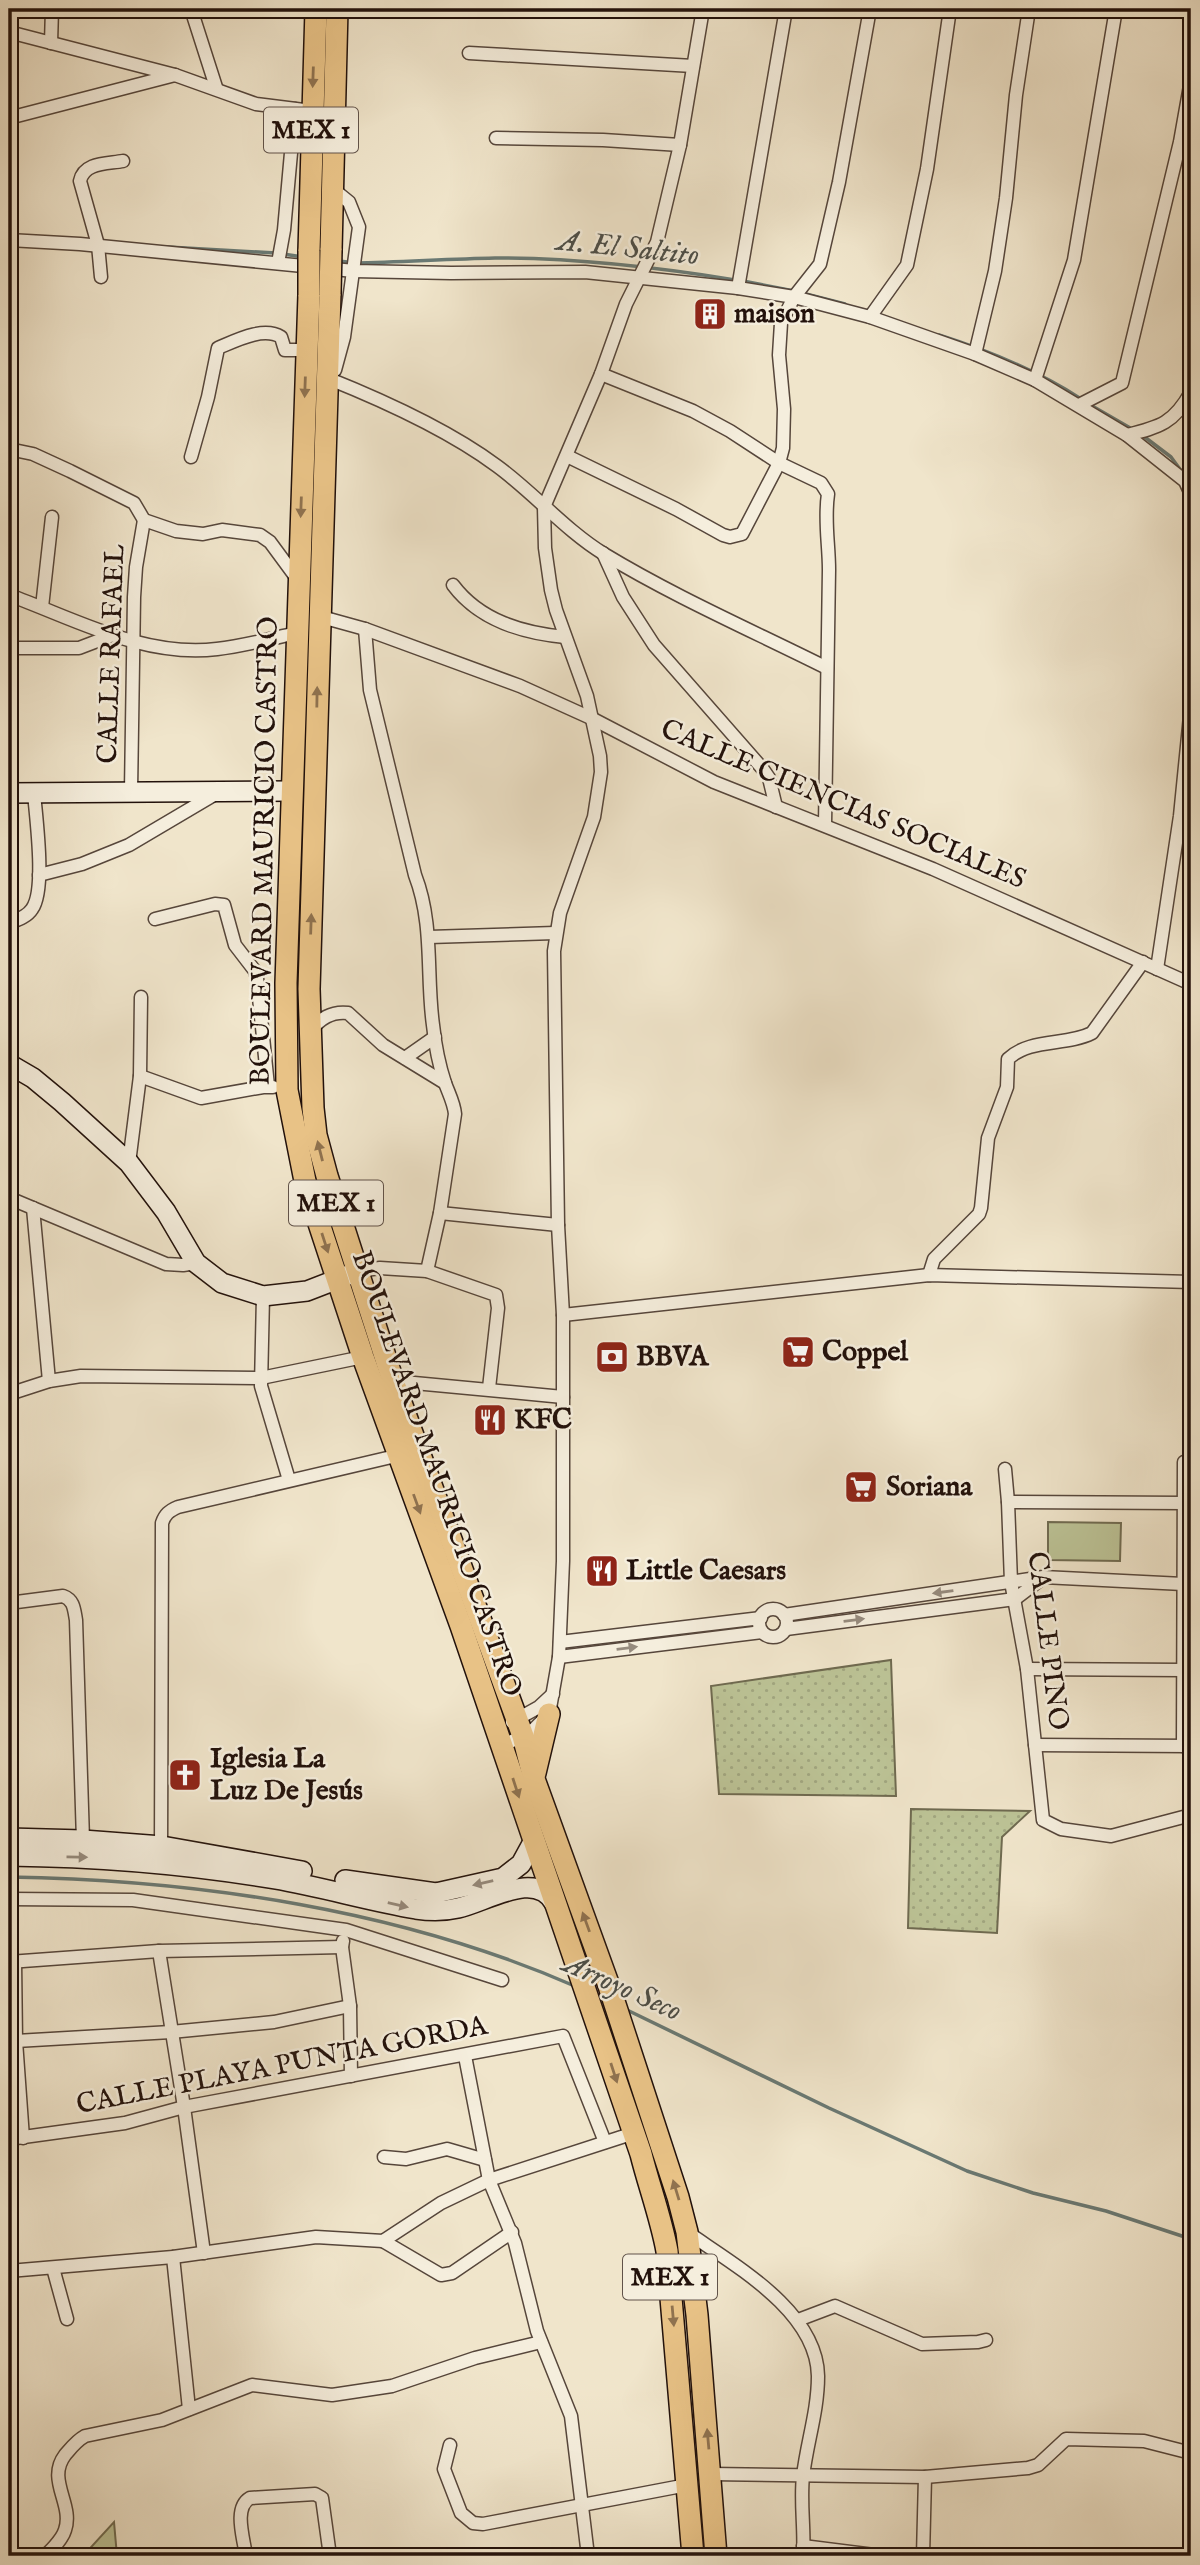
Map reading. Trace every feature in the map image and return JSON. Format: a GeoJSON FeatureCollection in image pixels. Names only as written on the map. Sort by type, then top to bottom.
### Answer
{"type":"FeatureCollection","features":[{"type":"Feature","properties":{"kind":"main road","name":"BOULEVARD MAURICIO CASTRO"},"geometry":{"type":"LineString","coordinates":[[316,9],[303,110],[309,251],[319,294],[330,379],[318,616],[310,1032],[316,1135],[393,1381],[520,1728],[534,1779],[609,1986],[672,2177],[687,2232],[697,2315],[716,2556]]}},
{"type":"Feature","properties":{"kind":"main road","name":"BOULEVARD MAURICIO CASTRO"},"geometry":{"type":"LineString","coordinates":[[337,9],[331,250],[307,350],[286,983],[277,1088],[363,1357],[499,1737],[634,2133],[667,2251],[693,2556]]}},
{"type":"Feature","properties":{"kind":"main road"},"geometry":{"type":"LineString","coordinates":[[9,793],[291,791]]}},
{"type":"Feature","properties":{"kind":"main road"},"geometry":{"type":"LineString","coordinates":[[11,1066],[62,1102],[129,1163],[166,1212],[196,1263],[222,1283],[263,1296],[307,1291],[358,1271]]}},
{"type":"Feature","properties":{"kind":"main road"},"geometry":{"type":"LineString","coordinates":[[534,1779],[551,1704]]}},
{"type":"Feature","properties":{"kind":"main road"},"geometry":{"type":"LineString","coordinates":[[9,1838],[83,1840],[428,1893],[503,1878],[521,1864],[533,1842]]}},
{"type":"Feature","properties":{"kind":"main road"},"geometry":{"type":"LineString","coordinates":[[9,1856],[161,1854],[422,1910],[456,1909],[530,1887],[544,1890],[555,1904]]}},
{"type":"Feature","properties":{"kind":"street"},"geometry":{"type":"LineString","coordinates":[[51,43],[52,9]]}},
{"type":"Feature","properties":{"kind":"street"},"geometry":{"type":"LineString","coordinates":[[191,9],[216,87]]}},
{"type":"Feature","properties":{"kind":"street"},"geometry":{"type":"LineString","coordinates":[[499,1737],[543,1722],[551,1704],[559,1657],[563,1561],[564,1315],[558,1225],[555,933],[599,796],[600,756],[593,719],[556,610],[548,573],[544,507],[601,374],[626,304],[657,242],[680,145],[703,9]]}},
{"type":"Feature","properties":{"kind":"street"},"geometry":{"type":"LineString","coordinates":[[738,289],[786,9]]}},
{"type":"Feature","properties":{"kind":"street"},"geometry":{"type":"LineString","coordinates":[[567,456],[730,537],[742,534],[779,463],[783,448],[784,409],[779,338],[781,323],[794,298],[820,264],[839,182],[870,9]]}},
{"type":"Feature","properties":{"kind":"street"},"geometry":{"type":"LineString","coordinates":[[870,317],[906,265],[927,169],[950,9]]}},
{"type":"Feature","properties":{"kind":"street"},"geometry":{"type":"LineString","coordinates":[[975,354],[1006,198],[1016,95],[1030,9]]}},
{"type":"Feature","properties":{"kind":"street"},"geometry":{"type":"LineString","coordinates":[[1035,380],[1074,260],[1116,9]]}},
{"type":"Feature","properties":{"kind":"street"},"geometry":{"type":"LineString","coordinates":[[9,32],[175,75],[216,87],[257,104],[303,110],[278,263]]}},
{"type":"Feature","properties":{"kind":"street"},"geometry":{"type":"LineString","coordinates":[[469,53],[693,66]]}},
{"type":"Feature","properties":{"kind":"street"},"geometry":{"type":"LineString","coordinates":[[9,117],[175,75]]}},
{"type":"Feature","properties":{"kind":"street"},"geometry":{"type":"LineString","coordinates":[[1079,405],[1122,383],[1180,142],[1191,80]]}},
{"type":"Feature","properties":{"kind":"street"},"geometry":{"type":"LineString","coordinates":[[496,138],[603,139],[680,145]]}},
{"type":"Feature","properties":{"kind":"street"},"geometry":{"type":"LineString","coordinates":[[101,277],[98,245],[80,181],[81,174],[93,166],[123,161]]}},
{"type":"Feature","properties":{"kind":"street"},"geometry":{"type":"LineString","coordinates":[[333,189],[349,202],[359,228],[344,337],[330,379],[384,402],[470,447],[500,467],[544,507],[603,553],[827,668]]}},
{"type":"Feature","properties":{"kind":"street"},"geometry":{"type":"LineString","coordinates":[[9,240],[98,245],[354,271],[452,274],[586,272],[794,298],[870,317],[975,354],[1035,380],[1127,435],[1185,481],[1191,494]]}},
{"type":"Feature","properties":{"kind":"street"},"geometry":{"type":"LineString","coordinates":[[191,457],[218,348],[250,336],[272,334],[281,337],[285,350],[307,350]]}},
{"type":"Feature","properties":{"kind":"street"},"geometry":{"type":"LineString","coordinates":[[601,374],[693,411],[779,463],[821,483],[828,494],[825,516],[829,540],[825,825]]}},
{"type":"Feature","properties":{"kind":"street"},"geometry":{"type":"LineString","coordinates":[[1127,435],[1161,426],[1184,405],[1191,392]]}},
{"type":"Feature","properties":{"kind":"street"},"geometry":{"type":"LineString","coordinates":[[9,449],[33,454],[134,503],[144,520],[176,531],[203,534],[222,530],[260,534],[270,542],[299,580]]}},
{"type":"Feature","properties":{"kind":"street"},"geometry":{"type":"LineString","coordinates":[[42,607],[52,517]]}},
{"type":"Feature","properties":{"kind":"street","name":"CALLE RAFAEL"},"geometry":{"type":"LineString","coordinates":[[131,791],[132,642],[136,567],[144,520]]}},
{"type":"Feature","properties":{"kind":"street"},"geometry":{"type":"LineString","coordinates":[[603,553],[623,597],[654,645],[769,778],[775,807]]}},
{"type":"Feature","properties":{"kind":"street"},"geometry":{"type":"LineString","coordinates":[[453,585],[478,610],[511,627],[565,637]]}},
{"type":"Feature","properties":{"kind":"street"},"geometry":{"type":"LineString","coordinates":[[9,595],[132,642],[166,649],[216,649],[296,633]]}},
{"type":"Feature","properties":{"kind":"street","name":"CALLE CIENCIAS SOCIALES"},"geometry":{"type":"LineString","coordinates":[[318,616],[365,629],[483,671],[593,719],[714,782],[933,869],[1191,984]]}},
{"type":"Feature","properties":{"kind":"street"},"geometry":{"type":"LineString","coordinates":[[365,629],[372,700],[415,875],[424,901],[435,1037],[445,1083],[454,1103],[455,1124],[427,1271]]}},
{"type":"Feature","properties":{"kind":"street"},"geometry":{"type":"LineString","coordinates":[[9,648],[79,648],[113,635]]}},
{"type":"Feature","properties":{"kind":"street"},"geometry":{"type":"LineString","coordinates":[[1157,969],[1180,816],[1191,706]]}},
{"type":"Feature","properties":{"kind":"street"},"geometry":{"type":"LineString","coordinates":[[39,874],[82,864],[129,845],[220,791]]}},
{"type":"Feature","properties":{"kind":"street"},"geometry":{"type":"LineString","coordinates":[[9,923],[28,914],[38,897],[34,793]]}},
{"type":"Feature","properties":{"kind":"street"},"geometry":{"type":"LineString","coordinates":[[140,1076],[201,1098],[277,1088],[255,971],[235,946],[224,905],[215,904],[155,919]]}},
{"type":"Feature","properties":{"kind":"street"},"geometry":{"type":"LineString","coordinates":[[429,937],[555,933]]}},
{"type":"Feature","properties":{"kind":"street"},"geometry":{"type":"LineString","coordinates":[[929,1275],[934,1259],[979,1214],[988,1138],[1007,1087],[1008,1059],[1028,1048],[1080,1038],[1092,1033],[1143,962]]}},
{"type":"Feature","properties":{"kind":"street"},"geometry":{"type":"LineString","coordinates":[[129,1163],[140,1076],[141,997]]}},
{"type":"Feature","properties":{"kind":"street"},"geometry":{"type":"LineString","coordinates":[[310,1032],[324,1017],[348,1013],[375,1039],[445,1083]]}},
{"type":"Feature","properties":{"kind":"street"},"geometry":{"type":"LineString","coordinates":[[405,1058],[435,1037]]}},
{"type":"Feature","properties":{"kind":"street"},"geometry":{"type":"LineString","coordinates":[[9,1198],[166,1264],[196,1263]]}},
{"type":"Feature","properties":{"kind":"street"},"geometry":{"type":"LineString","coordinates":[[33,1208],[49,1381]]}},
{"type":"Feature","properties":{"kind":"street"},"geometry":{"type":"LineString","coordinates":[[440,1213],[558,1225]]}},
{"type":"Feature","properties":{"kind":"street"},"geometry":{"type":"LineString","coordinates":[[358,1271],[380,1268],[427,1271],[496,1295],[498,1308],[489,1388]]}},
{"type":"Feature","properties":{"kind":"street"},"geometry":{"type":"LineString","coordinates":[[564,1315],[929,1275],[1191,1282]]}},
{"type":"Feature","properties":{"kind":"street"},"geometry":{"type":"LineString","coordinates":[[263,1296],[262,1391],[289,1480]]}},
{"type":"Feature","properties":{"kind":"street"},"geometry":{"type":"LineString","coordinates":[[9,1394],[49,1381],[81,1376],[261,1378],[363,1357]]}},
{"type":"Feature","properties":{"kind":"street"},"geometry":{"type":"LineString","coordinates":[[393,1381],[563,1397]]}},
{"type":"Feature","properties":{"kind":"street"},"geometry":{"type":"LineString","coordinates":[[161,1854],[164,1517],[178,1507],[400,1455]]}},
{"type":"Feature","properties":{"kind":"street"},"geometry":{"type":"LineString","coordinates":[[1035,1745],[1187,1746],[1183,1670],[1184,1462]]}},
{"type":"Feature","properties":{"kind":"street","name":"CALLE PINO"},"geometry":{"type":"LineString","coordinates":[[1005,1469],[1011,1583],[1027,1670],[1043,1819],[1061,1829],[1111,1836],[1191,1815]]}},
{"type":"Feature","properties":{"kind":"street"},"geometry":{"type":"LineString","coordinates":[[1008,1502],[1184,1503]]}},
{"type":"Feature","properties":{"kind":"street"},"geometry":{"type":"LineString","coordinates":[[784,1615],[787,1621],[783,1634],[767,1636],[761,1625],[764,1613],[771,1610],[784,1615],[1043,1577],[1183,1584]]}},
{"type":"Feature","properties":{"kind":"street"},"geometry":{"type":"LineString","coordinates":[[786,1629],[1015,1599],[1043,1577]]}},
{"type":"Feature","properties":{"kind":"street"},"geometry":{"type":"LineString","coordinates":[[9,1603],[63,1596],[72,1602],[76,1620],[83,1840]]}},
{"type":"Feature","properties":{"kind":"street"},"geometry":{"type":"LineString","coordinates":[[559,1642],[761,1625]]}},
{"type":"Feature","properties":{"kind":"street"},"geometry":{"type":"LineString","coordinates":[[559,1657],[761,1625]]}},
{"type":"Feature","properties":{"kind":"street"},"geometry":{"type":"LineString","coordinates":[[1027,1670],[1183,1670]]}},
{"type":"Feature","properties":{"kind":"street"},"geometry":{"type":"LineString","coordinates":[[499,1737],[520,1728],[551,1704]]}},
{"type":"Feature","properties":{"kind":"street"},"geometry":{"type":"LineString","coordinates":[[9,1899],[133,1900],[346,1930],[502,1980]]}},
{"type":"Feature","properties":{"kind":"street"},"geometry":{"type":"LineString","coordinates":[[346,1930],[342,1947],[350,2006],[351,2076]]}},
{"type":"Feature","properties":{"kind":"street"},"geometry":{"type":"LineString","coordinates":[[23,2138],[12,1961],[159,1951],[342,1947]]}},
{"type":"Feature","properties":{"kind":"street"},"geometry":{"type":"LineString","coordinates":[[159,1951],[204,2253]]}},
{"type":"Feature","properties":{"kind":"street"},"geometry":{"type":"LineString","coordinates":[[16,2041],[171,2032],[274,2022],[350,2006]]}},
{"type":"Feature","properties":{"kind":"street","name":"CALLE PLAYA PUNTA GORDA"},"geometry":{"type":"LineString","coordinates":[[9,2138],[125,2123],[184,2107],[563,2036],[605,2142]]}},
{"type":"Feature","properties":{"kind":"street"},"geometry":{"type":"LineString","coordinates":[[465,2056],[489,2180],[512,2232],[541,2342],[571,2416],[588,2556]]}},
{"type":"Feature","properties":{"kind":"street"},"geometry":{"type":"LineString","coordinates":[[383,2241],[441,2203],[489,2180],[634,2133]]}},
{"type":"Feature","properties":{"kind":"street"},"geometry":{"type":"LineString","coordinates":[[384,2157],[406,2159],[446,2149],[485,2161]]}},
{"type":"Feature","properties":{"kind":"street"},"geometry":{"type":"LineString","coordinates":[[9,2272],[173,2257],[316,2237],[383,2241],[441,2275],[452,2273],[512,2232]]}},
{"type":"Feature","properties":{"kind":"street"},"geometry":{"type":"LineString","coordinates":[[687,2232],[759,2284],[798,2320],[815,2359],[818,2374],[816,2410],[803,2477],[803,2551],[882,2556]]}},
{"type":"Feature","properties":{"kind":"street"},"geometry":{"type":"LineString","coordinates":[[173,2257],[189,2409]]}},
{"type":"Feature","properties":{"kind":"street"},"geometry":{"type":"LineString","coordinates":[[53,2268],[67,2319]]}},
{"type":"Feature","properties":{"kind":"street"},"geometry":{"type":"LineString","coordinates":[[798,2320],[835,2306],[922,2344],[986,2340]]}},
{"type":"Feature","properties":{"kind":"street"},"geometry":{"type":"LineString","coordinates":[[45,2556],[64,2535],[67,2527],[68,2518],[57,2480],[59,2463],[77,2441],[92,2433],[151,2423],[252,2385],[332,2395],[392,2386],[475,2358],[541,2342]]}},
{"type":"Feature","properties":{"kind":"street"},"geometry":{"type":"LineString","coordinates":[[711,2474],[925,2477],[1028,2468],[1045,2459],[1066,2439],[1135,2440],[1191,2453]]}},
{"type":"Feature","properties":{"kind":"street"},"geometry":{"type":"LineString","coordinates":[[450,2445],[444,2469],[461,2513],[473,2523],[483,2524],[687,2485]]}},
{"type":"Feature","properties":{"kind":"street"},"geometry":{"type":"LineString","coordinates":[[923,2556],[925,2477]]}},
{"type":"Feature","properties":{"kind":"street"},"geometry":{"type":"LineString","coordinates":[[246,2556],[240,2510],[245,2501],[250,2498],[315,2494],[322,2498],[330,2556]]}},
{"type":"Feature","properties":{"kind":"green space"},"geometry":{"type":"Polygon","coordinates":[[[1048,1522],[1121,1523],[1120,1561],[1048,1560],[1048,1522]]]}},
{"type":"Feature","properties":{"kind":"green space"},"geometry":{"type":"Polygon","coordinates":[[[891,1660],[896,1796],[719,1794],[711,1686],[891,1660]]]}},
{"type":"Feature","properties":{"kind":"green space"},"geometry":{"type":"Polygon","coordinates":[[[911,1809],[1030,1811],[1002,1837],[997,1933],[908,1928],[911,1809]]]}},
{"type":"Feature","properties":{"kind":"green space"},"geometry":{"type":"Polygon","coordinates":[[[114,2522],[117,2556],[83,2556],[114,2522]]]}},
{"type":"Feature","properties":{"kind":"waterway","name":"A. El Saltito"},"geometry":{"type":"LineString","coordinates":[[168,247],[276,253]]}},
{"type":"Feature","properties":{"kind":"waterway","name":"A. El Saltito"},"geometry":{"type":"LineString","coordinates":[[283,254],[303,257]]}},
{"type":"Feature","properties":{"kind":"waterway","name":"A. El Saltito"},"geometry":{"type":"LineString","coordinates":[[339,261],[355,263],[495,258],[555,260],[645,267],[735,280]]}},
{"type":"Feature","properties":{"kind":"waterway","name":"A. El Saltito"},"geometry":{"type":"LineString","coordinates":[[743,281],[794,291]]}},
{"type":"Feature","properties":{"kind":"waterway","name":"A. El Saltito"},"geometry":{"type":"LineString","coordinates":[[802,293],[845,304]]}},
{"type":"Feature","properties":{"kind":"waterway","name":"A. El Saltito"},"geometry":{"type":"LineString","coordinates":[[939,335],[1012,362],[1081,399]]}},
{"type":"Feature","properties":{"kind":"waterway","name":"A. El Saltito"},"geometry":{"type":"LineString","coordinates":[[1087,403],[1132,429]]}},
{"type":"Feature","properties":{"kind":"waterway","name":"A. El Saltito"},"geometry":{"type":"LineString","coordinates":[[1142,435],[1171,457],[1182,472]]}},
{"type":"Feature","properties":{"kind":"waterway","name":"Arroyo Seco"},"geometry":{"type":"LineString","coordinates":[[9,1877],[153,1885],[299,1904],[441,1938],[510,1960],[577,1987]]}},
{"type":"Feature","properties":{"kind":"waterway","name":"Arroyo Seco"},"geometry":{"type":"LineString","coordinates":[[625,2009],[829,2108],[967,2171],[1033,2193],[1106,2211],[1191,2239]]}},
{"type":"Feature","properties":{"kind":"place","name":"maison"},"geometry":{"type":"Point","coordinates":[710,314]}},
{"type":"Feature","properties":{"kind":"place","name":"Coppel"},"geometry":{"type":"Point","coordinates":[798,1352]}},
{"type":"Feature","properties":{"kind":"place","name":"BBVA"},"geometry":{"type":"Point","coordinates":[612,1357]}},
{"type":"Feature","properties":{"kind":"place","name":"KFC"},"geometry":{"type":"Point","coordinates":[490,1420]}},
{"type":"Feature","properties":{"kind":"place","name":"Soriana"},"geometry":{"type":"Point","coordinates":[861,1487]}},
{"type":"Feature","properties":{"kind":"place","name":"Little Caesars"},"geometry":{"type":"Point","coordinates":[602,1571]}},
{"type":"Feature","properties":{"kind":"place","name":"Iglesia La Luz De Jesús"},"geometry":{"type":"Point","coordinates":[185,1775]}}]}
